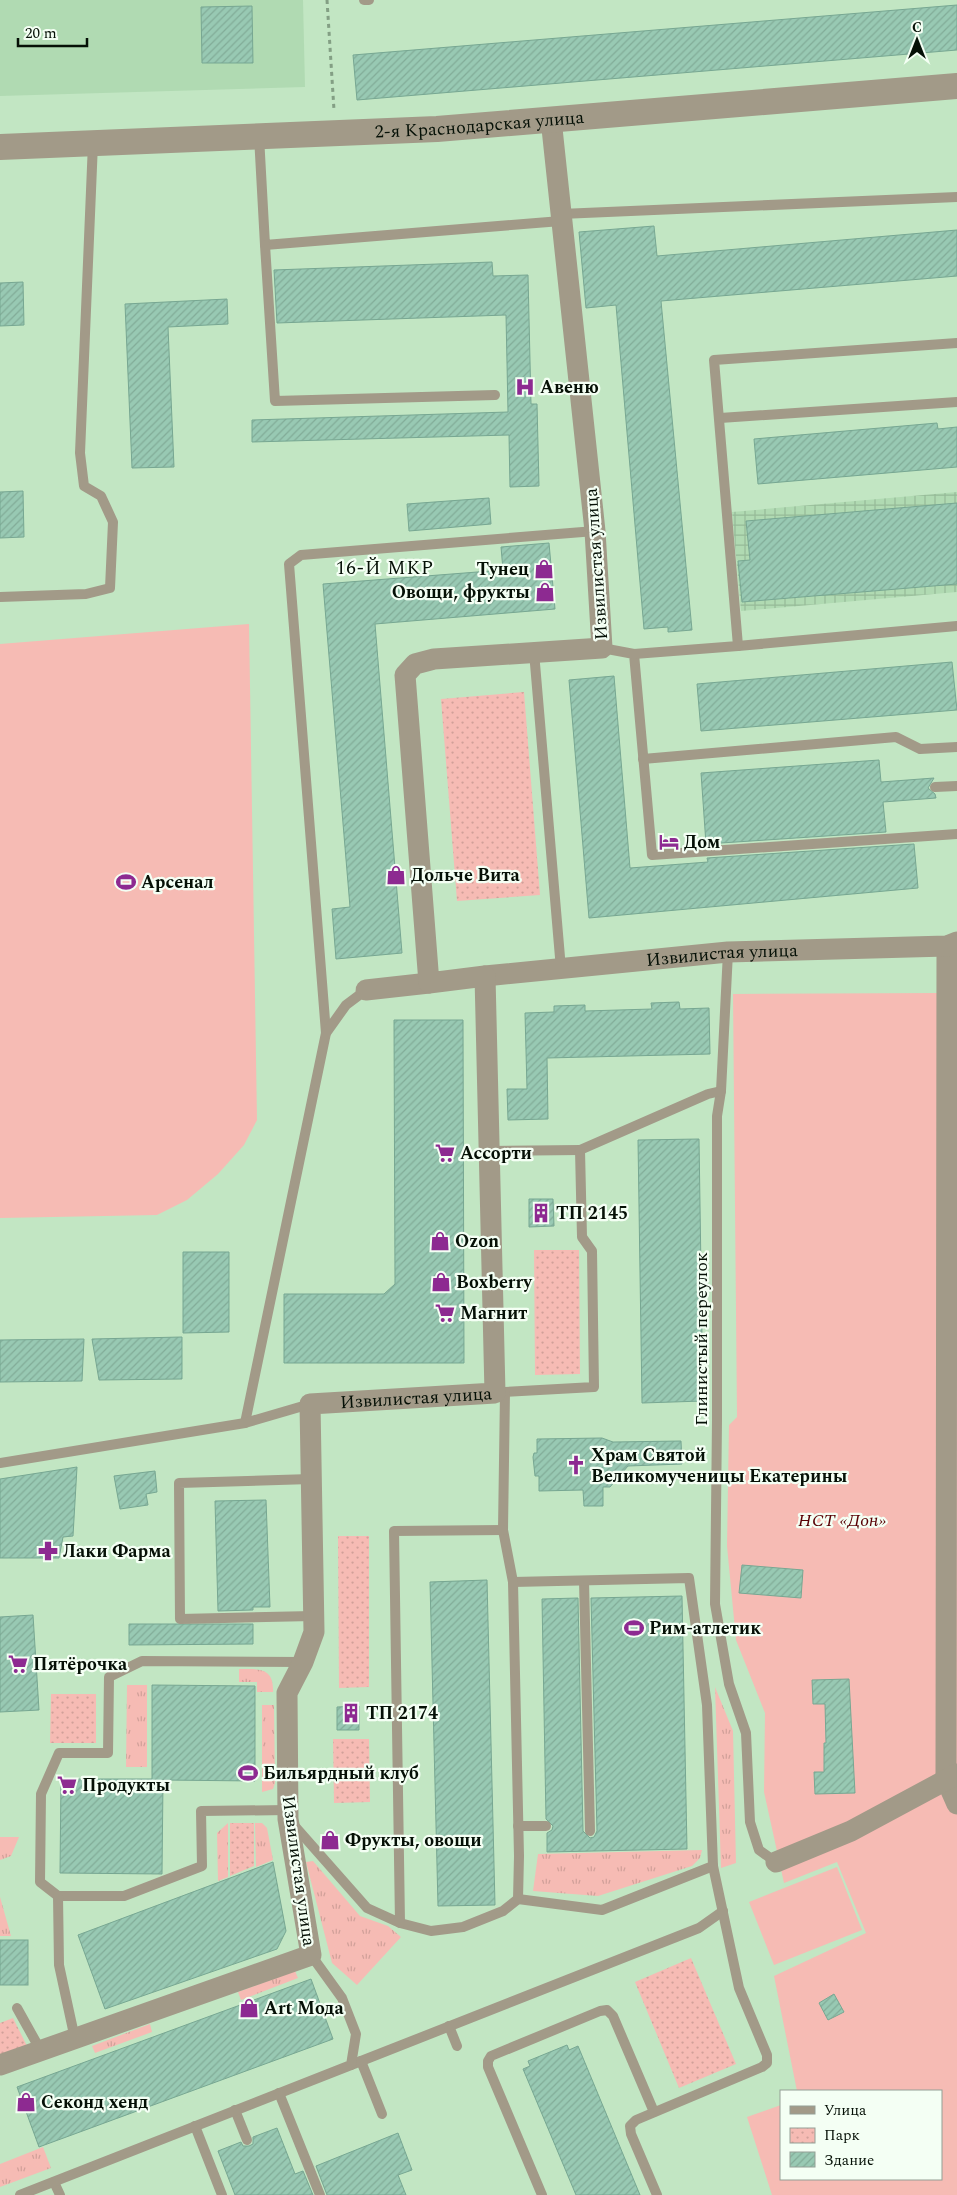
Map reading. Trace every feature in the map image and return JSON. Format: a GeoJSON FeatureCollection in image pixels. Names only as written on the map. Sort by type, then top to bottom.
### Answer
{"type":"FeatureCollection","features":[{"type":"Feature","properties":{"kind":"street","name":"2-я Краснодарская улица"},"geometry":{"type":"LineString","coordinates":[[0,147],[437,129],[957,86]]}},
{"type":"Feature","properties":{"kind":"street","name":"Извилистая улица"},"geometry":{"type":"LineString","coordinates":[[429,983],[405,676],[415,664],[434,659],[602,648],[595,531],[551,119]]}},
{"type":"Feature","properties":{"kind":"street","name":"Извилистая улица"},"geometry":{"type":"LineString","coordinates":[[366,990],[485,976],[728,952],[952,944]]}},
{"type":"Feature","properties":{"kind":"street"},"geometry":{"type":"LineString","coordinates":[[952,944],[952,1776],[957,1804]]}},
{"type":"Feature","properties":{"kind":"street","name":"Извилистая улица"},"geometry":{"type":"LineString","coordinates":[[0,2065],[311,1955],[288,1815],[286,1693],[302,1662],[314,1632],[310,1404],[500,1393],[489,1151],[485,976]]}},
{"type":"Feature","properties":{"kind":"street"},"geometry":{"type":"LineString","coordinates":[[776,1862],[851,1831],[952,1776]]}},
{"type":"Feature","properties":{"kind":"lane"},"geometry":{"type":"LineString","coordinates":[[258,136],[275,401],[495,395]]}},
{"type":"Feature","properties":{"kind":"lane"},"geometry":{"type":"LineString","coordinates":[[0,597],[86,594],[110,588],[113,522],[101,496],[84,486],[80,453],[93,143]]}},
{"type":"Feature","properties":{"kind":"lane"},"geometry":{"type":"LineString","coordinates":[[265,246],[560,217],[957,197]]}},
{"type":"Feature","properties":{"kind":"lane"},"geometry":{"type":"LineString","coordinates":[[738,646],[714,360],[957,343]]}},
{"type":"Feature","properties":{"kind":"lane"},"geometry":{"type":"LineString","coordinates":[[720,418],[957,402]]}},
{"type":"Feature","properties":{"kind":"lane"},"geometry":{"type":"LineString","coordinates":[[245,1423],[326,1033],[289,564],[301,555],[595,531]]}},
{"type":"Feature","properties":{"kind":"lane"},"geometry":{"type":"LineString","coordinates":[[602,648],[634,654],[957,626]]}},
{"type":"Feature","properties":{"kind":"lane"},"geometry":{"type":"LineString","coordinates":[[534,652],[561,969]]}},
{"type":"Feature","properties":{"kind":"lane"},"geometry":{"type":"LineString","coordinates":[[634,654],[652,855],[957,834]]}},
{"type":"Feature","properties":{"kind":"lane"},"geometry":{"type":"LineString","coordinates":[[643,759],[896,737],[920,748],[957,747]]}},
{"type":"Feature","properties":{"kind":"lane"},"geometry":{"type":"LineString","coordinates":[[935,787],[957,786]]}},
{"type":"Feature","properties":{"kind":"lane","name":"Глинистый переулок"},"geometry":{"type":"LineString","coordinates":[[728,952],[721,1090],[717,1116],[717,1420],[714,1604],[730,1684],[746,1733],[750,1822],[759,1850],[776,1862]]}},
{"type":"Feature","properties":{"kind":"lane"},"geometry":{"type":"LineString","coordinates":[[326,1033],[346,1005],[366,990]]}},
{"type":"Feature","properties":{"kind":"lane"},"geometry":{"type":"LineString","coordinates":[[489,1151],[580,1150],[721,1090]]}},
{"type":"Feature","properties":{"kind":"lane"},"geometry":{"type":"LineString","coordinates":[[518,1899],[513,1582],[503,1530],[500,1393],[594,1387],[592,1251],[582,1237],[580,1150]]}},
{"type":"Feature","properties":{"kind":"lane","name":"Извилистая улица"},"geometry":{"type":"LineString","coordinates":[[0,1463],[245,1423],[310,1404]]}},
{"type":"Feature","properties":{"kind":"lane"},"geometry":{"type":"LineString","coordinates":[[312,1480],[179,1482],[180,1619],[313,1616]]}},
{"type":"Feature","properties":{"kind":"lane"},"geometry":{"type":"LineString","coordinates":[[400,1923],[394,1531],[503,1530]]}},
{"type":"Feature","properties":{"kind":"lane"},"geometry":{"type":"LineString","coordinates":[[513,1582],[689,1578],[708,1705],[713,1866],[739,1988],[767,2055],[767,2063],[762,2067],[636,2120],[630,2126],[631,2134],[657,2195]]}},
{"type":"Feature","properties":{"kind":"lane"},"geometry":{"type":"LineString","coordinates":[[584,1581],[590,1832]]}},
{"type":"Feature","properties":{"kind":"lane"},"geometry":{"type":"LineString","coordinates":[[302,1662],[142,1661],[109,1677],[108,1753],[60,1754],[41,1794],[40,1882],[58,1896],[124,1896],[202,1866],[201,1811],[288,1815],[367,1908],[400,1923],[431,1931],[463,1927],[503,1911],[518,1899],[602,1910],[713,1866]]}},
{"type":"Feature","properties":{"kind":"lane"},"geometry":{"type":"LineString","coordinates":[[518,1826],[546,1826]]}},
{"type":"Feature","properties":{"kind":"lane"},"geometry":{"type":"LineString","coordinates":[[58,1896],[59,1965],[75,2039]]}},
{"type":"Feature","properties":{"kind":"lane"},"geometry":{"type":"LineString","coordinates":[[20,2195],[699,1928],[723,1911]]}},
{"type":"Feature","properties":{"kind":"lane"},"geometry":{"type":"LineString","coordinates":[[311,1955],[342,1998],[356,2034],[356,2063],[382,2114]]}},
{"type":"Feature","properties":{"kind":"lane"},"geometry":{"type":"LineString","coordinates":[[16,2008],[41,2051]]}},
{"type":"Feature","properties":{"kind":"lane"},"geometry":{"type":"LineString","coordinates":[[542,2195],[488,2067],[488,2061],[491,2056],[600,2011],[607,2010],[613,2016],[654,2112]]}},
{"type":"Feature","properties":{"kind":"lane"},"geometry":{"type":"LineString","coordinates":[[449,2026],[457,2046]]}},
{"type":"Feature","properties":{"kind":"lane"},"geometry":{"type":"LineString","coordinates":[[279,2093],[320,2195]]}},
{"type":"Feature","properties":{"kind":"lane"},"geometry":{"type":"LineString","coordinates":[[236,2110],[247,2140]]}},
{"type":"Feature","properties":{"kind":"lane"},"geometry":{"type":"LineString","coordinates":[[195,2126],[222,2195]]}},
{"type":"Feature","properties":{"kind":"lane"},"geometry":{"type":"LineString","coordinates":[[54,2182],[60,2195]]}},
{"type":"Feature","properties":{"kind":"path"},"geometry":{"type":"LineString","coordinates":[[327,0],[336,133]]}},
{"type":"Feature","properties":{"kind":"shaded area"},"geometry":{"type":"Polygon","coordinates":[[[0,0],[303,0],[305,87],[0,96],[0,0]]]}},
{"type":"Feature","properties":{"kind":"shaded area"},"geometry":{"type":"Polygon","coordinates":[[[957,492],[957,592],[741,611],[732,512],[957,492]]]}},
{"type":"Feature","properties":{"kind":"green space","name":"Арсенал"},"geometry":{"type":"Polygon","coordinates":[[[249,624],[257,1120],[244,1145],[218,1174],[187,1200],[157,1215],[0,1218],[0,644],[249,624]]]}},
{"type":"Feature","properties":{"kind":"green space"},"geometry":{"type":"Polygon","coordinates":[[[524,692],[540,895],[457,901],[441,699],[524,692]]]}},
{"type":"Feature","properties":{"kind":"green space","name":"НСТ «Дон»"},"geometry":{"type":"Polygon","coordinates":[[[937,993],[957,1292],[957,2195],[772,2195],[747,2117],[780,2105],[780,2180],[942,2180],[942,2090],[797,2090],[774,1976],[866,1933],[837,1862],[784,1883],[764,1792],[765,1713],[736,1640],[727,1546],[729,1425],[737,1417],[733,994],[937,993]]]}},
{"type":"Feature","properties":{"kind":"green space"},"geometry":{"type":"Polygon","coordinates":[[[534,1250],[579,1250],[580,1374],[535,1375],[534,1250]]]}},
{"type":"Feature","properties":{"kind":"green space"},"geometry":{"type":"Polygon","coordinates":[[[338,1536],[369,1536],[369,1687],[339,1688],[338,1536]]]}},
{"type":"Feature","properties":{"kind":"green space"},"geometry":{"type":"Polygon","coordinates":[[[239,1669],[264,1671],[271,1678],[273,1692],[257,1692],[257,1682],[239,1682],[239,1669]]]}},
{"type":"Feature","properties":{"kind":"green space"},"geometry":{"type":"Polygon","coordinates":[[[127,1685],[147,1685],[147,1767],[126,1767],[127,1685]]]}},
{"type":"Feature","properties":{"kind":"green space"},"geometry":{"type":"Polygon","coordinates":[[[715,1687],[733,1731],[736,1863],[721,1868],[715,1687]]]}},
{"type":"Feature","properties":{"kind":"green space"},"geometry":{"type":"Polygon","coordinates":[[[51,1694],[96,1694],[96,1743],[50,1743],[51,1694]]]}},
{"type":"Feature","properties":{"kind":"green space"},"geometry":{"type":"Polygon","coordinates":[[[262,1705],[274,1705],[275,1783],[273,1789],[262,1792],[262,1705]]]}},
{"type":"Feature","properties":{"kind":"green space"},"geometry":{"type":"Polygon","coordinates":[[[333,1739],[369,1739],[370,1802],[334,1803],[333,1739]]]}},
{"type":"Feature","properties":{"kind":"green space"},"geometry":{"type":"Polygon","coordinates":[[[228,1823],[228,1877],[218,1881],[217,1833],[228,1823]]]}},
{"type":"Feature","properties":{"kind":"green space"},"geometry":{"type":"Polygon","coordinates":[[[230,1823],[254,1823],[254,1866],[230,1876],[230,1823]]]}},
{"type":"Feature","properties":{"kind":"green space"},"geometry":{"type":"Polygon","coordinates":[[[255,1823],[262,1823],[267,1828],[273,1860],[256,1867],[255,1823]]]}},
{"type":"Feature","properties":{"kind":"green space"},"geometry":{"type":"Polygon","coordinates":[[[0,1837],[19,1837],[11,1856],[0,1860],[0,1837]]]}},
{"type":"Feature","properties":{"kind":"green space"},"geometry":{"type":"Polygon","coordinates":[[[702,1850],[700,1858],[692,1866],[598,1896],[533,1891],[538,1854],[702,1850]]]}},
{"type":"Feature","properties":{"kind":"green space"},"geometry":{"type":"Polygon","coordinates":[[[313,1861],[360,1916],[388,1926],[401,1937],[357,1985],[332,1963],[306,1862],[313,1861]]]}},
{"type":"Feature","properties":{"kind":"green space"},"geometry":{"type":"Polygon","coordinates":[[[837,1867],[862,1930],[774,1965],[749,1902],[837,1867]]]}},
{"type":"Feature","properties":{"kind":"green space"},"geometry":{"type":"Polygon","coordinates":[[[0,1897],[11,1936],[0,1936],[0,1897]]]}},
{"type":"Feature","properties":{"kind":"green space"},"geometry":{"type":"Polygon","coordinates":[[[691,1958],[736,2064],[679,2088],[635,1982],[691,1958]]]}},
{"type":"Feature","properties":{"kind":"green space"},"geometry":{"type":"Polygon","coordinates":[[[295,1971],[298,1978],[241,2000],[238,1992],[295,1971]]]}},
{"type":"Feature","properties":{"kind":"green space"},"geometry":{"type":"Polygon","coordinates":[[[13,2018],[28,2048],[0,2058],[0,2023],[13,2018]]]}},
{"type":"Feature","properties":{"kind":"green space"},"geometry":{"type":"Polygon","coordinates":[[[150,2024],[152,2032],[95,2053],[92,2046],[150,2024]]]}},
{"type":"Feature","properties":{"kind":"green space"},"geometry":{"type":"Polygon","coordinates":[[[43,2147],[51,2168],[0,2187],[0,2164],[43,2147]]]}},
{"type":"Feature","properties":{"kind":"building"},"geometry":{"type":"Polygon","coordinates":[[[957,5],[957,50],[357,100],[353,55],[957,5]]]}},
{"type":"Feature","properties":{"kind":"building"},"geometry":{"type":"Polygon","coordinates":[[[252,6],[253,63],[202,63],[201,7],[252,6]]]}},
{"type":"Feature","properties":{"kind":"building"},"geometry":{"type":"Polygon","coordinates":[[[654,226],[657,256],[957,230],[957,276],[661,301],[692,630],[668,632],[668,627],[644,629],[616,305],[586,308],[579,232],[654,226]]]}},
{"type":"Feature","properties":{"kind":"building"},"geometry":{"type":"Polygon","coordinates":[[[492,262],[493,276],[528,275],[531,404],[537,404],[539,486],[510,487],[509,435],[252,442],[252,420],[508,412],[506,315],[277,323],[274,270],[492,262]]]}},
{"type":"Feature","properties":{"kind":"building"},"geometry":{"type":"Polygon","coordinates":[[[23,282],[24,325],[0,326],[0,283],[23,282]]]}},
{"type":"Feature","properties":{"kind":"building"},"geometry":{"type":"Polygon","coordinates":[[[227,299],[228,324],[168,327],[174,467],[132,468],[125,304],[227,299]]]}},
{"type":"Feature","properties":{"kind":"building"},"geometry":{"type":"Polygon","coordinates":[[[937,423],[938,429],[957,427],[957,467],[758,484],[754,439],[937,423]]]}},
{"type":"Feature","properties":{"kind":"building"},"geometry":{"type":"Polygon","coordinates":[[[23,491],[24,537],[0,538],[0,492],[23,491]]]}},
{"type":"Feature","properties":{"kind":"building"},"geometry":{"type":"Polygon","coordinates":[[[489,498],[491,524],[409,531],[407,504],[489,498]]]}},
{"type":"Feature","properties":{"kind":"building"},"geometry":{"type":"Polygon","coordinates":[[[957,503],[957,584],[742,602],[738,561],[750,560],[746,521],[957,503]]]}},
{"type":"Feature","properties":{"kind":"building"},"geometry":{"type":"Polygon","coordinates":[[[549,543],[555,609],[375,624],[402,953],[336,959],[332,909],[350,907],[323,584],[503,570],[501,547],[549,543]]]}},
{"type":"Feature","properties":{"kind":"building"},"geometry":{"type":"Polygon","coordinates":[[[952,662],[957,710],[701,731],[697,684],[952,662]]]}},
{"type":"Feature","properties":{"kind":"building"},"geometry":{"type":"Polygon","coordinates":[[[614,676],[630,868],[708,862],[707,858],[914,844],[918,888],[589,918],[569,680],[614,676]]]}},
{"type":"Feature","properties":{"kind":"building"},"geometry":{"type":"Polygon","coordinates":[[[879,760],[881,782],[934,778],[928,788],[935,794],[936,798],[883,802],[886,832],[706,844],[701,773],[879,760]]]}},
{"type":"Feature","properties":{"kind":"building"},"geometry":{"type":"Polygon","coordinates":[[[679,1002],[680,1009],[709,1008],[710,1054],[547,1058],[548,1119],[508,1120],[507,1089],[527,1089],[525,1013],[554,1012],[554,1006],[585,1005],[585,1011],[652,1009],[651,1003],[679,1002]]]}},
{"type":"Feature","properties":{"kind":"building"},"geometry":{"type":"Polygon","coordinates":[[[394,1020],[463,1020],[464,1363],[284,1363],[284,1294],[384,1294],[395,1284],[394,1020]]]}},
{"type":"Feature","properties":{"kind":"building"},"geometry":{"type":"Polygon","coordinates":[[[699,1139],[703,1401],[642,1403],[638,1140],[699,1139]]]}},
{"type":"Feature","properties":{"kind":"building","name":"ТП 2145"},"geometry":{"type":"Polygon","coordinates":[[[529,1199],[553,1199],[554,1226],[529,1227],[529,1199]]]}},
{"type":"Feature","properties":{"kind":"building"},"geometry":{"type":"Polygon","coordinates":[[[183,1252],[229,1252],[229,1332],[183,1333],[183,1252]]]}},
{"type":"Feature","properties":{"kind":"building"},"geometry":{"type":"Polygon","coordinates":[[[182,1337],[182,1379],[99,1380],[92,1339],[182,1337]]]}},
{"type":"Feature","properties":{"kind":"building"},"geometry":{"type":"Polygon","coordinates":[[[84,1339],[82,1381],[0,1382],[0,1340],[84,1339]]]}},
{"type":"Feature","properties":{"kind":"building","name":"Храм Святой Великомученицы Екатерины"},"geometry":{"type":"Polygon","coordinates":[[[602,1438],[613,1442],[681,1441],[682,1464],[628,1466],[610,1487],[603,1487],[603,1506],[584,1506],[583,1490],[539,1491],[539,1476],[535,1476],[533,1457],[534,1453],[537,1453],[537,1439],[602,1438]]]}},
{"type":"Feature","properties":{"kind":"building"},"geometry":{"type":"Polygon","coordinates":[[[77,1467],[73,1536],[63,1537],[59,1558],[0,1558],[0,1479],[77,1467]]]}},
{"type":"Feature","properties":{"kind":"building"},"geometry":{"type":"Polygon","coordinates":[[[155,1471],[157,1492],[146,1494],[148,1505],[120,1509],[114,1476],[155,1471]]]}},
{"type":"Feature","properties":{"kind":"building"},"geometry":{"type":"Polygon","coordinates":[[[266,1500],[270,1607],[253,1607],[253,1610],[218,1611],[215,1501],[266,1500]]]}},
{"type":"Feature","properties":{"kind":"building"},"geometry":{"type":"Polygon","coordinates":[[[742,1565],[803,1570],[801,1598],[739,1593],[742,1565]]]}},
{"type":"Feature","properties":{"kind":"building"},"geometry":{"type":"Polygon","coordinates":[[[487,1580],[495,1905],[438,1906],[430,1582],[487,1580]]]}},
{"type":"Feature","properties":{"kind":"building"},"geometry":{"type":"Polygon","coordinates":[[[682,1596],[687,1849],[547,1852],[547,1833],[552,1830],[553,1826],[546,1819],[542,1599],[578,1598],[583,1831],[590,1838],[594,1837],[597,1831],[591,1598],[682,1596]]]}},
{"type":"Feature","properties":{"kind":"building","name":"Пятёрочка"},"geometry":{"type":"Polygon","coordinates":[[[33,1615],[39,1710],[0,1712],[0,1617],[33,1615]]]}},
{"type":"Feature","properties":{"kind":"building"},"geometry":{"type":"Polygon","coordinates":[[[129,1624],[253,1624],[253,1644],[129,1645],[129,1624]]]}},
{"type":"Feature","properties":{"kind":"building"},"geometry":{"type":"Polygon","coordinates":[[[849,1679],[855,1793],[815,1794],[814,1772],[824,1772],[824,1743],[826,1743],[825,1704],[813,1704],[812,1680],[849,1679]]]}},
{"type":"Feature","properties":{"kind":"building"},"geometry":{"type":"Polygon","coordinates":[[[152,1685],[255,1686],[255,1781],[163,1780],[162,1874],[60,1873],[61,1779],[152,1779],[152,1685]]]}},
{"type":"Feature","properties":{"kind":"building","name":"ТП 2174"},"geometry":{"type":"Polygon","coordinates":[[[359,1706],[359,1730],[337,1730],[337,1707],[359,1706]]]}},
{"type":"Feature","properties":{"kind":"building"},"geometry":{"type":"Polygon","coordinates":[[[273,1862],[286,1931],[277,1949],[105,2009],[78,1935],[273,1862]]]}},
{"type":"Feature","properties":{"kind":"building"},"geometry":{"type":"Polygon","coordinates":[[[0,1940],[28,1940],[28,1985],[0,1985],[0,1940]]]}},
{"type":"Feature","properties":{"kind":"building"},"geometry":{"type":"Polygon","coordinates":[[[311,1979],[333,2039],[39,2147],[17,2087],[311,1979]]]}},
{"type":"Feature","properties":{"kind":"building"},"geometry":{"type":"Polygon","coordinates":[[[834,1994],[844,2012],[828,2020],[819,2003],[834,1994]]]}},
{"type":"Feature","properties":{"kind":"building"},"geometry":{"type":"Polygon","coordinates":[[[567,2045],[569,2050],[578,2046],[640,2195],[576,2195],[523,2069],[530,2066],[528,2061],[567,2045]]]}},
{"type":"Feature","properties":{"kind":"building"},"geometry":{"type":"Polygon","coordinates":[[[277,2128],[295,2174],[303,2171],[313,2195],[235,2195],[218,2151],[241,2142],[243,2146],[249,2146],[253,2144],[253,2137],[277,2128]]]}},
{"type":"Feature","properties":{"kind":"building"},"geometry":{"type":"Polygon","coordinates":[[[398,2133],[412,2170],[398,2175],[406,2195],[327,2195],[316,2166],[398,2133]]]}},
{"type":"Feature","properties":{"kind":"place","name":"Авеню"},"geometry":{"type":"Point","coordinates":[525,387]}},
{"type":"Feature","properties":{"kind":"place","name":"Тунец"},"geometry":{"type":"Point","coordinates":[544,569]}},
{"type":"Feature","properties":{"kind":"place","name":"Овощи, фрукты"},"geometry":{"type":"Point","coordinates":[545,592]}},
{"type":"Feature","properties":{"kind":"place","name":"Дом"},"geometry":{"type":"Point","coordinates":[669,842]}},
{"type":"Feature","properties":{"kind":"place","name":"Дольче Вита"},"geometry":{"type":"Point","coordinates":[396,875]}},
{"type":"Feature","properties":{"kind":"place","name":"Арсенал"},"geometry":{"type":"Point","coordinates":[126,882]}},
{"type":"Feature","properties":{"kind":"place","name":"Ассорти"},"geometry":{"type":"Point","coordinates":[445,1153]}},
{"type":"Feature","properties":{"kind":"place","name":"ТП 2145"},"geometry":{"type":"Point","coordinates":[541,1213]}},
{"type":"Feature","properties":{"kind":"place","name":"Ozon"},"geometry":{"type":"Point","coordinates":[440,1241]}},
{"type":"Feature","properties":{"kind":"place","name":"Boxberry"},"geometry":{"type":"Point","coordinates":[441,1282]}},
{"type":"Feature","properties":{"kind":"place","name":"Магнит"},"geometry":{"type":"Point","coordinates":[445,1313]}},
{"type":"Feature","properties":{"kind":"place","name":"Храм Святой Великомученицы Екатерины"},"geometry":{"type":"Point","coordinates":[576,1465]}},
{"type":"Feature","properties":{"kind":"place","name":"Лаки Фарма"},"geometry":{"type":"Point","coordinates":[48,1551]}},
{"type":"Feature","properties":{"kind":"place","name":"Рим-атлетик"},"geometry":{"type":"Point","coordinates":[634,1628]}},
{"type":"Feature","properties":{"kind":"place","name":"Пятёрочка"},"geometry":{"type":"Point","coordinates":[18,1664]}},
{"type":"Feature","properties":{"kind":"place","name":"ТП 2174"},"geometry":{"type":"Point","coordinates":[351,1713]}},
{"type":"Feature","properties":{"kind":"place","name":"Бильярдный клуб"},"geometry":{"type":"Point","coordinates":[248,1773]}},
{"type":"Feature","properties":{"kind":"place","name":"Продукты"},"geometry":{"type":"Point","coordinates":[67,1785]}},
{"type":"Feature","properties":{"kind":"place","name":"Фрукты, овощи"},"geometry":{"type":"Point","coordinates":[330,1840]}},
{"type":"Feature","properties":{"kind":"place","name":"Art Мода"},"geometry":{"type":"Point","coordinates":[249,2008]}},
{"type":"Feature","properties":{"kind":"place","name":"Секонд хенд"},"geometry":{"type":"Point","coordinates":[26,2102]}},
{"type":"Feature","properties":{"kind":"district","name":"16-Й МКР"},"geometry":{"type":"Point","coordinates":[385,567]}}]}
